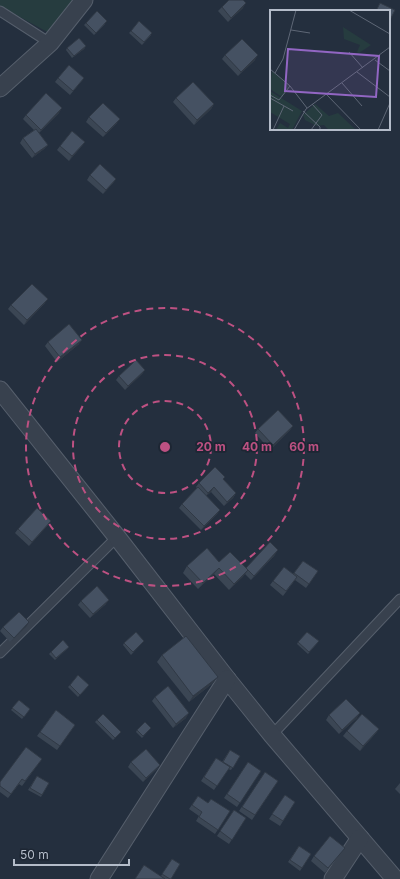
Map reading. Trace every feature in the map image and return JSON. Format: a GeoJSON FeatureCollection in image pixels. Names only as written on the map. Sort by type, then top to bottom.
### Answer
{"type":"FeatureCollection","features":[{"type":"Feature","properties":{"kind":"street"},"geometry":{"type":"LineString","coordinates":[[0,88],[50,43],[84,0]]}},
{"type":"Feature","properties":{"kind":"street"},"geometry":{"type":"LineString","coordinates":[[0,390],[272,735],[395,879]]}},
{"type":"Feature","properties":{"kind":"street"},"geometry":{"type":"LineString","coordinates":[[99,879],[227,679]]}},
{"type":"Feature","properties":{"kind":"street"},"geometry":{"type":"LineString","coordinates":[[333,879],[360,838]]}},
{"type":"Feature","properties":{"kind":"lane"},"geometry":{"type":"LineString","coordinates":[[0,11],[50,43]]}},
{"type":"Feature","properties":{"kind":"lane"},"geometry":{"type":"LineString","coordinates":[[0,653],[117,537]]}},
{"type":"Feature","properties":{"kind":"lane"},"geometry":{"type":"LineString","coordinates":[[272,735],[400,599]]}},
{"type":"Feature","properties":{"kind":"green space"},"geometry":{"type":"Polygon","coordinates":[[[0,0],[76,0],[51,34],[0,6],[0,0]]]}},
{"type":"Feature","properties":{"kind":"building"},"geometry":{"type":"Polygon","coordinates":[[[229,0],[243,0],[246,3],[231,18],[222,7],[229,0]]]}},
{"type":"Feature","properties":{"kind":"building"},"geometry":{"type":"Polygon","coordinates":[[[380,3],[395,10],[390,20],[390,10],[376,10],[380,3]]]}},
{"type":"Feature","properties":{"kind":"building"},"geometry":{"type":"Polygon","coordinates":[[[97,11],[107,21],[96,33],[86,23],[97,11]]]}},
{"type":"Feature","properties":{"kind":"building"},"geometry":{"type":"Polygon","coordinates":[[[139,21],[152,33],[144,42],[131,31],[139,21]]]}},
{"type":"Feature","properties":{"kind":"building"},"geometry":{"type":"Polygon","coordinates":[[[79,38],[86,46],[74,56],[67,48],[79,38]]]}},
{"type":"Feature","properties":{"kind":"building"},"geometry":{"type":"Polygon","coordinates":[[[242,39],[258,55],[241,72],[225,55],[242,39]]]}},
{"type":"Feature","properties":{"kind":"building"},"geometry":{"type":"Polygon","coordinates":[[[69,65],[84,78],[73,91],[58,78],[69,65]]]}},
{"type":"Feature","properties":{"kind":"building"},"geometry":{"type":"Polygon","coordinates":[[[193,82],[214,104],[197,120],[176,98],[193,82]]]}},
{"type":"Feature","properties":{"kind":"building"},"geometry":{"type":"Polygon","coordinates":[[[46,93],[62,108],[41,130],[26,115],[46,93]]]}},
{"type":"Feature","properties":{"kind":"building"},"geometry":{"type":"Polygon","coordinates":[[[103,103],[120,119],[106,133],[89,117],[103,103]]]}},
{"type":"Feature","properties":{"kind":"building"},"geometry":{"type":"Polygon","coordinates":[[[36,129],[48,145],[35,154],[23,138],[36,129]]]}},
{"type":"Feature","properties":{"kind":"building"},"geometry":{"type":"Polygon","coordinates":[[[72,131],[85,142],[72,156],[60,146],[72,131]]]}},
{"type":"Feature","properties":{"kind":"building"},"geometry":{"type":"Polygon","coordinates":[[[100,164],[116,179],[106,190],[90,175],[100,164]]]}},
{"type":"Feature","properties":{"kind":"building"},"geometry":{"type":"Polygon","coordinates":[[[32,284],[48,299],[27,320],[11,305],[32,284]]]}},
{"type":"Feature","properties":{"kind":"building"},"geometry":{"type":"Polygon","coordinates":[[[69,324],[82,340],[60,357],[48,342],[69,324]]]}},
{"type":"Feature","properties":{"kind":"building"},"geometry":{"type":"Polygon","coordinates":[[[136,360],[145,370],[128,386],[119,376],[136,360]]]}},
{"type":"Feature","properties":{"kind":"building"},"geometry":{"type":"Polygon","coordinates":[[[278,410],[293,426],[273,445],[258,429],[278,410]]]}},
{"type":"Feature","properties":{"kind":"building"},"geometry":{"type":"Polygon","coordinates":[[[215,467],[225,477],[223,479],[236,493],[227,502],[214,487],[208,493],[199,483],[215,467]]]}},
{"type":"Feature","properties":{"kind":"building"},"geometry":{"type":"Polygon","coordinates":[[[198,487],[220,510],[204,526],[182,504],[198,487]]]}},
{"type":"Feature","properties":{"kind":"building"},"geometry":{"type":"Polygon","coordinates":[[[37,508],[51,521],[32,542],[18,529],[37,508]]]}},
{"type":"Feature","properties":{"kind":"building"},"geometry":{"type":"Polygon","coordinates":[[[270,542],[278,550],[254,576],[246,568],[270,542]]]}},
{"type":"Feature","properties":{"kind":"building"},"geometry":{"type":"Polygon","coordinates":[[[207,548],[219,562],[230,552],[248,570],[234,584],[219,568],[203,583],[187,566],[207,548]]]}},
{"type":"Feature","properties":{"kind":"building"},"geometry":{"type":"Polygon","coordinates":[[[303,561],[318,571],[309,584],[294,573],[303,561]]]}},
{"type":"Feature","properties":{"kind":"building"},"geometry":{"type":"Polygon","coordinates":[[[284,567],[297,577],[286,591],[273,581],[284,567]]]}},
{"type":"Feature","properties":{"kind":"building"},"geometry":{"type":"Polygon","coordinates":[[[97,586],[109,600],[93,614],[81,601],[97,586]]]}},
{"type":"Feature","properties":{"kind":"building"},"geometry":{"type":"Polygon","coordinates":[[[19,612],[29,622],[14,638],[3,627],[19,612]]]}},
{"type":"Feature","properties":{"kind":"building"},"geometry":{"type":"Polygon","coordinates":[[[136,632],[144,641],[133,652],[124,643],[136,632]]]}},
{"type":"Feature","properties":{"kind":"building"},"geometry":{"type":"Polygon","coordinates":[[[307,632],[319,641],[309,652],[298,642],[307,632]]]}},
{"type":"Feature","properties":{"kind":"building"},"geometry":{"type":"Polygon","coordinates":[[[186,636],[218,677],[193,696],[162,655],[186,636]]]}},
{"type":"Feature","properties":{"kind":"building"},"geometry":{"type":"Polygon","coordinates":[[[63,640],[69,647],[56,658],[51,652],[63,640]]]}},
{"type":"Feature","properties":{"kind":"building"},"geometry":{"type":"Polygon","coordinates":[[[78,675],[89,685],[80,695],[70,685],[78,675]]]}},
{"type":"Feature","properties":{"kind":"building"},"geometry":{"type":"Polygon","coordinates":[[[168,686],[189,713],[176,724],[155,697],[168,686]]]}},
{"type":"Feature","properties":{"kind":"building"},"geometry":{"type":"Polygon","coordinates":[[[346,699],[360,713],[342,730],[329,715],[346,699]]]}},
{"type":"Feature","properties":{"kind":"building"},"geometry":{"type":"Polygon","coordinates":[[[19,700],[30,709],[24,717],[12,708],[19,700]]]}},
{"type":"Feature","properties":{"kind":"building"},"geometry":{"type":"Polygon","coordinates":[[[56,710],[75,725],[60,746],[40,732],[56,710]]]}},
{"type":"Feature","properties":{"kind":"building"},"geometry":{"type":"Polygon","coordinates":[[[103,714],[121,732],[115,738],[97,720],[103,714]]]}},
{"type":"Feature","properties":{"kind":"building"},"geometry":{"type":"Polygon","coordinates":[[[362,714],[379,729],[363,746],[347,731],[362,714]]]}},
{"type":"Feature","properties":{"kind":"building"},"geometry":{"type":"Polygon","coordinates":[[[145,722],[151,728],[143,736],[137,730],[145,722]]]}},
{"type":"Feature","properties":{"kind":"building"},"geometry":{"type":"Polygon","coordinates":[[[26,747],[42,759],[25,781],[22,779],[11,794],[0,786],[0,782],[26,747]]]}},
{"type":"Feature","properties":{"kind":"building"},"geometry":{"type":"Polygon","coordinates":[[[146,749],[160,765],[146,778],[131,762],[146,749]]]}},
{"type":"Feature","properties":{"kind":"building"},"geometry":{"type":"Polygon","coordinates":[[[230,750],[240,756],[233,768],[223,762],[230,750]]]}},
{"type":"Feature","properties":{"kind":"building"},"geometry":{"type":"Polygon","coordinates":[[[216,758],[230,767],[217,786],[204,777],[216,758]]]}},
{"type":"Feature","properties":{"kind":"building"},"geometry":{"type":"Polygon","coordinates":[[[248,762],[261,771],[240,803],[227,794],[248,762]]]}},
{"type":"Feature","properties":{"kind":"building"},"geometry":{"type":"Polygon","coordinates":[[[265,772],[278,781],[255,815],[242,807],[265,772]]]}},
{"type":"Feature","properties":{"kind":"building"},"geometry":{"type":"Polygon","coordinates":[[[37,776],[49,783],[42,795],[30,788],[37,776]]]}},
{"type":"Feature","properties":{"kind":"building"},"geometry":{"type":"Polygon","coordinates":[[[285,795],[295,802],[283,821],[272,814],[285,795]]]}},
{"type":"Feature","properties":{"kind":"building"},"geometry":{"type":"Polygon","coordinates":[[[198,796],[208,803],[211,799],[230,811],[218,830],[199,817],[202,812],[192,805],[198,796]]]}},
{"type":"Feature","properties":{"kind":"building"},"geometry":{"type":"Polygon","coordinates":[[[234,810],[246,818],[232,840],[220,831],[234,810]]]}},
{"type":"Feature","properties":{"kind":"building"},"geometry":{"type":"Polygon","coordinates":[[[330,836],[345,848],[328,868],[314,856],[330,836]]]}},
{"type":"Feature","properties":{"kind":"building"},"geometry":{"type":"Polygon","coordinates":[[[299,846],[311,854],[302,868],[290,860],[299,846]]]}},
{"type":"Feature","properties":{"kind":"building"},"geometry":{"type":"Polygon","coordinates":[[[172,859],[180,864],[170,879],[162,874],[172,859]]]}},
{"type":"Feature","properties":{"kind":"building"},"geometry":{"type":"Polygon","coordinates":[[[144,865],[165,879],[135,879],[144,865]]]}}]}
